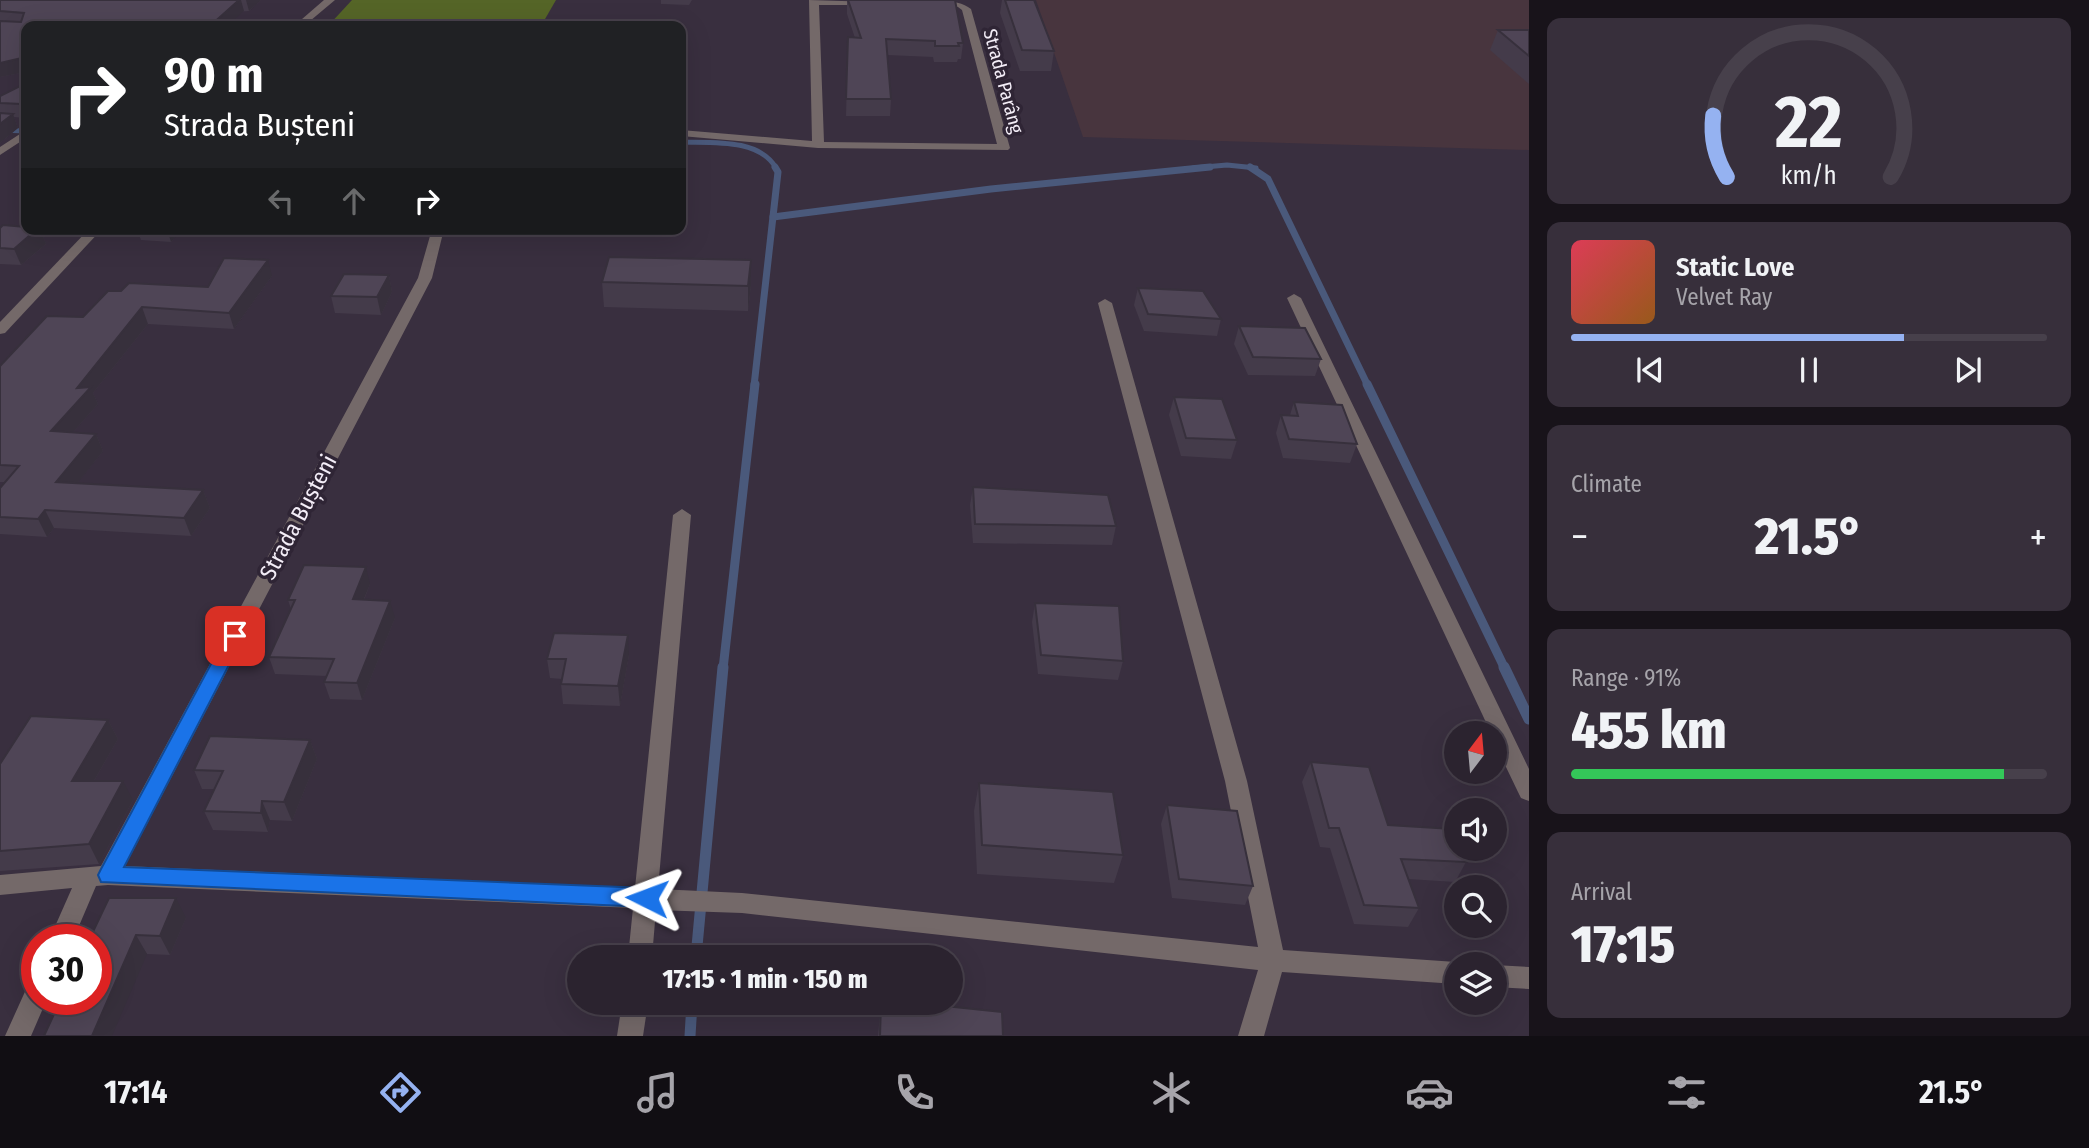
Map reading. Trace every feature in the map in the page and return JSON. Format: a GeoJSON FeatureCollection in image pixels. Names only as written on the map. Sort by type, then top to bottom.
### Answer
{"type":"FeatureCollection","features":[{"type":"Feature","properties":{"kind":"street"},"geometry":{"type":"LineString","coordinates":[[305,21],[330,0]]}},
{"type":"Feature","properties":{"kind":"street"},"geometry":{"type":"LineString","coordinates":[[686,133],[818,145],[814,1],[880,2]]}},
{"type":"Feature","properties":{"kind":"street","name":"Strada Parâng"},"geometry":{"type":"LineString","coordinates":[[818,145],[1004,148],[966,9],[954,3],[920,2]]}},
{"type":"Feature","properties":{"kind":"street"},"geometry":{"type":"LineString","coordinates":[[13,123],[21,123]]}},
{"type":"Feature","properties":{"kind":"street"},"geometry":{"type":"LineString","coordinates":[[0,152],[21,137]]}},
{"type":"Feature","properties":{"kind":"street"},"geometry":{"type":"LineString","coordinates":[[0,330],[90,235]]}},
{"type":"Feature","properties":{"kind":"street","name":"Strada Bușteni"},"geometry":{"type":"LineString","coordinates":[[70,924],[425,278],[436,235]]}},
{"type":"Feature","properties":{"kind":"street"},"geometry":{"type":"LineString","coordinates":[[1294,298],[1529,792]]}},
{"type":"Feature","properties":{"kind":"street"},"geometry":{"type":"LineString","coordinates":[[1105,303],[1236,781],[1273,960],[1251,1036]]}},
{"type":"Feature","properties":{"kind":"street"},"geometry":{"type":"LineString","coordinates":[[642,945],[652,898],[682,515]]}},
{"type":"Feature","properties":{"kind":"street"},"geometry":{"type":"LineString","coordinates":[[0,885],[99,876],[742,903],[1273,960],[1444,972]]}},
{"type":"Feature","properties":{"kind":"street"},"geometry":{"type":"LineString","coordinates":[[1507,977],[1529,978]]}},
{"type":"Feature","properties":{"kind":"street"},"geometry":{"type":"LineString","coordinates":[[18,1036],[27,1015]]}},
{"type":"Feature","properties":{"kind":"street"},"geometry":{"type":"LineString","coordinates":[[631,1036],[634,1015]]}},
{"type":"Feature","properties":{"kind":"shaded area"},"geometry":{"type":"Polygon","coordinates":[[[1036,0],[1529,0],[1529,150],[1083,137],[1036,0]]]}},
{"type":"Feature","properties":{"kind":"green space"},"geometry":{"type":"Polygon","coordinates":[[[352,0],[556,0],[544,21],[333,21],[352,0]]]}},
{"type":"Feature","properties":{"kind":"building"},"geometry":{"type":"Polygon","coordinates":[[[0,0],[239,0],[216,21],[21,21],[24,13],[0,11],[0,0]]]}},
{"type":"Feature","properties":{"kind":"building"},"geometry":{"type":"Polygon","coordinates":[[[848,0],[955,0],[963,43],[958,43],[959,46],[935,46],[935,41],[886,39],[891,99],[846,99],[848,37],[861,38],[848,0]]]}},
{"type":"Feature","properties":{"kind":"building"},"geometry":{"type":"Polygon","coordinates":[[[1005,0],[1034,0],[1054,51],[1022,50],[1005,0]]]}},
{"type":"Feature","properties":{"kind":"building"},"geometry":{"type":"Polygon","coordinates":[[[0,21],[21,22],[21,58],[0,63],[0,21]]]}},
{"type":"Feature","properties":{"kind":"building"},"geometry":{"type":"Polygon","coordinates":[[[1498,30],[1529,30],[1529,56],[1498,30]]]}},
{"type":"Feature","properties":{"kind":"building"},"geometry":{"type":"Polygon","coordinates":[[[21,86],[21,104],[0,103],[0,96],[21,86]]]}},
{"type":"Feature","properties":{"kind":"building"},"geometry":{"type":"Polygon","coordinates":[[[0,113],[13,114],[0,124],[0,113]]]}},
{"type":"Feature","properties":{"kind":"building"},"geometry":{"type":"Polygon","coordinates":[[[3,225],[21,227],[21,235],[30,235],[14,249],[0,248],[0,228],[3,225]]]}},
{"type":"Feature","properties":{"kind":"building"},"geometry":{"type":"Polygon","coordinates":[[[609,257],[751,260],[748,286],[602,282],[609,257]]]}},
{"type":"Feature","properties":{"kind":"building"},"geometry":{"type":"Polygon","coordinates":[[[224,258],[268,260],[229,313],[142,307],[77,388],[91,387],[51,431],[96,434],[56,482],[203,490],[184,518],[45,510],[38,519],[0,517],[0,488],[19,466],[0,465],[0,366],[47,316],[83,317],[108,291],[121,291],[129,283],[208,287],[224,258]]]}},
{"type":"Feature","properties":{"kind":"building"},"geometry":{"type":"Polygon","coordinates":[[[344,274],[389,275],[377,297],[331,296],[344,274]]]}},
{"type":"Feature","properties":{"kind":"building"},"geometry":{"type":"Polygon","coordinates":[[[1138,288],[1203,291],[1221,319],[1148,314],[1138,288]]]}},
{"type":"Feature","properties":{"kind":"building"},"geometry":{"type":"Polygon","coordinates":[[[1239,326],[1305,328],[1321,359],[1253,357],[1239,326]]]}},
{"type":"Feature","properties":{"kind":"building"},"geometry":{"type":"Polygon","coordinates":[[[1174,397],[1222,399],[1237,440],[1186,438],[1174,397]]]}},
{"type":"Feature","properties":{"kind":"building"},"geometry":{"type":"Polygon","coordinates":[[[1294,402],[1342,405],[1357,444],[1289,439],[1281,415],[1298,416],[1294,402]]]}},
{"type":"Feature","properties":{"kind":"building"},"geometry":{"type":"Polygon","coordinates":[[[973,487],[1108,495],[1116,526],[975,524],[973,487]]]}},
{"type":"Feature","properties":{"kind":"building"},"geometry":{"type":"Polygon","coordinates":[[[304,565],[366,567],[353,599],[390,601],[357,683],[324,682],[334,659],[269,657],[295,600],[288,600],[304,565]]]}},
{"type":"Feature","properties":{"kind":"building"},"geometry":{"type":"Polygon","coordinates":[[[1035,603],[1119,606],[1123,661],[1041,655],[1035,603]]]}},
{"type":"Feature","properties":{"kind":"building"},"geometry":{"type":"Polygon","coordinates":[[[554,633],[628,635],[618,686],[561,684],[566,659],[547,659],[554,633]]]}},
{"type":"Feature","properties":{"kind":"building"},"geometry":{"type":"Polygon","coordinates":[[[31,716],[108,720],[72,781],[123,781],[89,844],[0,851],[0,764],[31,716]]]}},
{"type":"Feature","properties":{"kind":"building"},"geometry":{"type":"Polygon","coordinates":[[[210,736],[310,740],[284,802],[262,801],[261,813],[204,811],[223,771],[194,770],[210,736]]]}},
{"type":"Feature","properties":{"kind":"building"},"geometry":{"type":"Polygon","coordinates":[[[1311,762],[1369,767],[1388,825],[1444,828],[1444,861],[1401,859],[1419,908],[1364,905],[1339,828],[1329,828],[1311,762]]]}},
{"type":"Feature","properties":{"kind":"building"},"geometry":{"type":"Polygon","coordinates":[[[979,783],[1113,792],[1123,855],[982,845],[979,783]]]}},
{"type":"Feature","properties":{"kind":"building"},"geometry":{"type":"Polygon","coordinates":[[[1167,805],[1237,811],[1253,886],[1179,879],[1167,805]]]}},
{"type":"Feature","properties":{"kind":"building"},"geometry":{"type":"Polygon","coordinates":[[[109,898],[176,898],[160,936],[136,935],[112,990],[112,924],[97,924],[109,898]]]}},
{"type":"Feature","properties":{"kind":"building"},"geometry":{"type":"Polygon","coordinates":[[[963,1008],[1002,1012],[1003,1036],[880,1036],[881,1015],[963,1015],[963,1008]]]}},
{"type":"Feature","properties":{"kind":"building"},"geometry":{"type":"Polygon","coordinates":[[[54,1015],[101,1015],[92,1036],[44,1036],[54,1015]]]}},
{"type":"Feature","properties":{"kind":"waterway"},"geometry":{"type":"LineString","coordinates":[[0,130],[21,131]]}},
{"type":"Feature","properties":{"kind":"waterway"},"geometry":{"type":"LineString","coordinates":[[686,142],[746,147],[758,151],[776,168]]}},
{"type":"Feature","properties":{"kind":"waterway"},"geometry":{"type":"LineString","coordinates":[[1193,168],[1227,165],[1251,167]]}},
{"type":"Feature","properties":{"kind":"waterway"},"geometry":{"type":"LineString","coordinates":[[754,386],[778,172],[775,167]]}},
{"type":"Feature","properties":{"kind":"waterway"},"geometry":{"type":"LineString","coordinates":[[773,217],[991,189],[1210,167]]}},
{"type":"Feature","properties":{"kind":"waterway"},"geometry":{"type":"LineString","coordinates":[[1251,167],[1256,168]]}},
{"type":"Feature","properties":{"kind":"waterway"},"geometry":{"type":"LineString","coordinates":[[1251,167],[1268,179],[1368,386]]}},
{"type":"Feature","properties":{"kind":"waterway"},"geometry":{"type":"LineString","coordinates":[[723,669],[755,384]]}},
{"type":"Feature","properties":{"kind":"waterway"},"geometry":{"type":"LineString","coordinates":[[1367,384],[1505,669]]}},
{"type":"Feature","properties":{"kind":"waterway"},"geometry":{"type":"LineString","coordinates":[[697,945],[723,667]]}},
{"type":"Feature","properties":{"kind":"waterway"},"geometry":{"type":"LineString","coordinates":[[1504,667],[1529,719]]}},
{"type":"Feature","properties":{"kind":"waterway"},"geometry":{"type":"LineString","coordinates":[[690,1036],[691,1015]]}},
{"type":"Feature","properties":{"kind":"route"},"geometry":{"type":"LineString","coordinates":[[235,636],[108,875],[647,898]]}}]}
